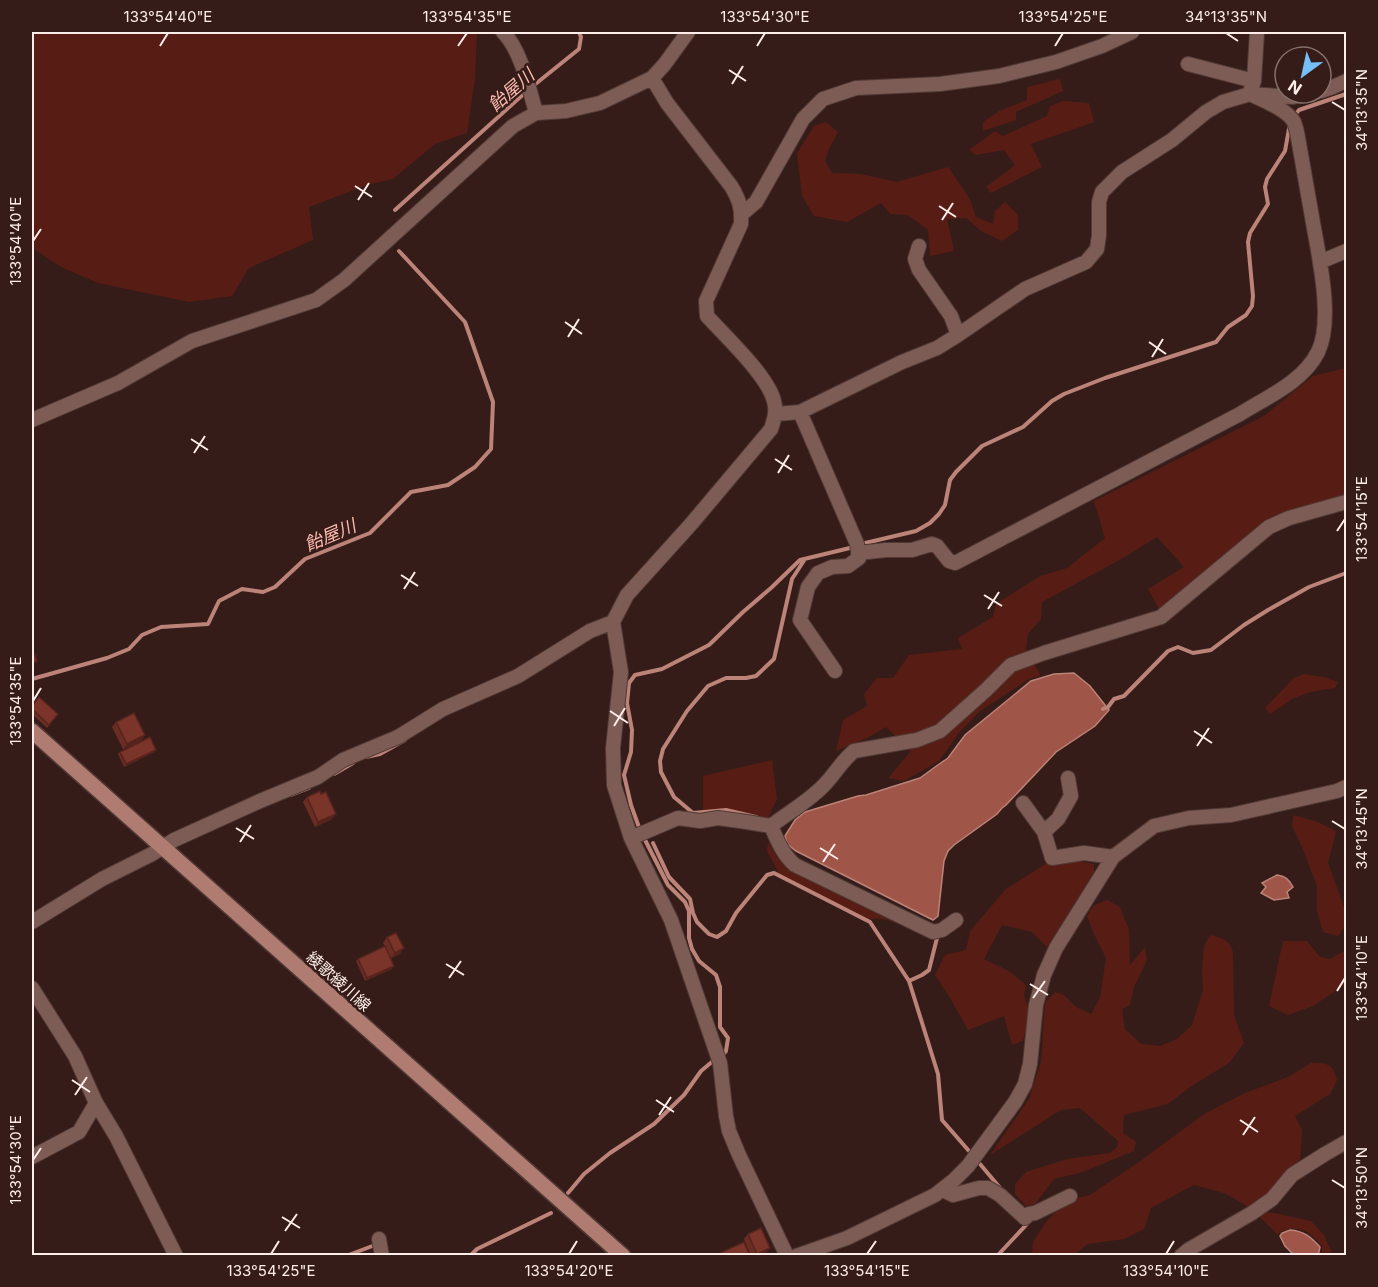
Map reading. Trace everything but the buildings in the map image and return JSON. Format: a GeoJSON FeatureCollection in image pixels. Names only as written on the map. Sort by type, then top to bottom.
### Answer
{"type":"FeatureCollection","features":[{"type":"Feature","properties":{"kind":"main road","name":"綾歌綾川線"},"geometry":{"type":"LineString","coordinates":[[32,731],[623,1256]]}},
{"type":"Feature","properties":{"kind":"street"},"geometry":{"type":"LineString","coordinates":[[503,32],[511,40],[528,83],[534,106]]}},
{"type":"Feature","properties":{"kind":"street"},"geometry":{"type":"LineString","coordinates":[[534,106],[566,111],[600,103],[652,78],[688,32]]}},
{"type":"Feature","properties":{"kind":"street"},"geometry":{"type":"LineString","coordinates":[[742,214],[756,202],[803,119],[823,99],[856,88],[940,84],[999,76],[1056,62],[1132,32]]}},
{"type":"Feature","properties":{"kind":"street"},"geometry":{"type":"LineString","coordinates":[[1252,88],[1257,32]]}},
{"type":"Feature","properties":{"kind":"street"},"geometry":{"type":"LineString","coordinates":[[1188,64],[1252,88],[1273,93]]}},
{"type":"Feature","properties":{"kind":"street"},"geometry":{"type":"LineString","coordinates":[[652,78],[667,103],[731,186],[738,199],[742,214],[741,224],[706,301],[705,310],[707,316],[756,370],[774,400],[776,414],[771,429],[692,523],[627,595],[613,622],[621,672],[613,748],[614,785],[639,835],[671,920],[718,1059],[729,1131],[787,1256]]}},
{"type":"Feature","properties":{"kind":"street"},"geometry":{"type":"LineString","coordinates":[[776,414],[800,412],[902,362],[937,348],[1025,289],[1086,262],[1097,249],[1102,192],[1122,172],[1172,140],[1206,112],[1252,88]]}},
{"type":"Feature","properties":{"kind":"street"},"geometry":{"type":"LineString","coordinates":[[858,548],[912,550],[932,544],[937,546],[949,561],[955,563],[1240,414],[1297,378],[1318,352],[1324,330],[1320,261],[1297,132],[1292,119],[1252,88]]}},
{"type":"Feature","properties":{"kind":"street"},"geometry":{"type":"LineString","coordinates":[[32,420],[118,383],[192,341],[316,300],[344,280],[534,106]]}},
{"type":"Feature","properties":{"kind":"street"},"geometry":{"type":"LineString","coordinates":[[919,246],[915,259],[919,270],[951,315],[958,336]]}},
{"type":"Feature","properties":{"kind":"street"},"geometry":{"type":"LineString","coordinates":[[1320,261],[1347,251]]}},
{"type":"Feature","properties":{"kind":"street"},"geometry":{"type":"LineString","coordinates":[[800,412],[858,548],[859,558],[848,566],[832,567],[818,573],[808,587],[800,620],[835,671]]}},
{"type":"Feature","properties":{"kind":"street"},"geometry":{"type":"LineString","coordinates":[[639,835],[678,818],[700,821],[718,818],[771,826],[816,793],[854,751],[917,740],[940,731],[1011,665],[1161,617],[1269,527],[1289,518],[1347,502]]}},
{"type":"Feature","properties":{"kind":"street"},"geometry":{"type":"LineString","coordinates":[[32,922],[102,879],[174,840],[318,777],[343,760],[398,737],[443,709],[518,676],[590,631],[613,622]]}},
{"type":"Feature","properties":{"kind":"street"},"geometry":{"type":"LineString","coordinates":[[1044,832],[1058,819],[1071,796],[1068,778]]}},
{"type":"Feature","properties":{"kind":"street"},"geometry":{"type":"LineString","coordinates":[[802,1255],[847,1238],[935,1195],[968,1166],[1015,1102],[1025,1084],[1030,1064],[1036,1005],[1044,975],[1056,948],[1113,857],[1154,825],[1189,818],[1231,815],[1337,792],[1347,787]]}},
{"type":"Feature","properties":{"kind":"street"},"geometry":{"type":"LineString","coordinates":[[1023,803],[1044,832],[1052,858],[1084,853],[1113,857]]}},
{"type":"Feature","properties":{"kind":"street"},"geometry":{"type":"LineString","coordinates":[[771,826],[777,842],[795,865],[933,932],[942,930],[956,920]]}},
{"type":"Feature","properties":{"kind":"street"},"geometry":{"type":"LineString","coordinates":[[32,988],[75,1056],[96,1103],[116,1136],[176,1256]]}},
{"type":"Feature","properties":{"kind":"street"},"geometry":{"type":"LineString","coordinates":[[32,1156],[79,1132],[96,1103]]}},
{"type":"Feature","properties":{"kind":"street"},"geometry":{"type":"LineString","coordinates":[[1181,1256],[1252,1214],[1272,1199],[1292,1175],[1347,1142]]}},
{"type":"Feature","properties":{"kind":"street"},"geometry":{"type":"LineString","coordinates":[[943,1190],[953,1195],[988,1188],[1027,1216],[1070,1196]]}},
{"type":"Feature","properties":{"kind":"shaded area"},"geometry":{"type":"Polygon","coordinates":[[[32,32],[477,32],[475,79],[467,133],[435,144],[393,179],[370,184],[309,207],[313,240],[249,268],[232,296],[189,302],[98,283],[61,267],[32,248],[32,32]]]}},
{"type":"Feature","properties":{"kind":"shaded area"},"geometry":{"type":"Polygon","coordinates":[[[1060,79],[1063,91],[1016,112],[1016,120],[983,131],[983,122],[999,111],[1027,100],[1027,87],[1060,79]]]}},
{"type":"Feature","properties":{"kind":"shaded area"},"geometry":{"type":"Polygon","coordinates":[[[1063,101],[1089,103],[1094,122],[1031,144],[1042,167],[991,193],[986,187],[1015,165],[1004,150],[976,155],[969,150],[995,131],[1003,136],[1047,116],[1050,106],[1063,101]]]}},
{"type":"Feature","properties":{"kind":"shaded area"},"geometry":{"type":"Polygon","coordinates":[[[826,122],[838,132],[825,161],[832,173],[861,174],[897,182],[948,167],[970,199],[976,217],[993,224],[995,211],[1005,202],[1018,215],[1018,230],[1002,241],[981,231],[966,218],[947,219],[954,251],[930,256],[928,230],[908,215],[890,214],[881,203],[847,222],[814,216],[802,196],[797,153],[814,126],[826,122]]]}},
{"type":"Feature","properties":{"kind":"shaded area"},"geometry":{"type":"Polygon","coordinates":[[[1346,368],[1346,505],[1282,528],[1210,581],[1160,611],[1148,589],[1184,567],[1157,537],[1042,602],[1041,619],[1028,634],[1026,649],[1041,676],[1029,679],[980,711],[958,734],[939,761],[904,781],[888,778],[911,751],[886,727],[836,751],[843,720],[867,706],[864,694],[877,678],[893,678],[909,655],[962,649],[958,638],[993,617],[996,604],[1040,576],[1067,568],[1105,538],[1094,501],[1264,416],[1313,376],[1346,368]]]}},
{"type":"Feature","properties":{"kind":"shaded area"},"geometry":{"type":"Polygon","coordinates":[[[1074,673],[1090,686],[1109,710],[1095,726],[1056,752],[997,814],[948,851],[944,861],[938,916],[933,920],[796,851],[787,844],[785,836],[795,820],[805,812],[920,778],[948,758],[965,735],[1031,681],[1054,674],[1074,673]]]}},
{"type":"Feature","properties":{"kind":"shaded area"},"geometry":{"type":"Polygon","coordinates":[[[1304,674],[1338,682],[1335,688],[1310,692],[1292,699],[1270,714],[1265,708],[1294,678],[1304,674]]]}},
{"type":"Feature","properties":{"kind":"shaded area"},"geometry":{"type":"Polygon","coordinates":[[[772,760],[777,799],[768,818],[758,820],[724,812],[703,816],[703,776],[772,760]]]}},
{"type":"Feature","properties":{"kind":"shaded area"},"geometry":{"type":"Polygon","coordinates":[[[1293,815],[1318,822],[1336,831],[1328,863],[1346,918],[1346,925],[1338,936],[1323,932],[1317,911],[1317,886],[1292,826],[1293,815]]]}},
{"type":"Feature","properties":{"kind":"shaded area"},"geometry":{"type":"Polygon","coordinates":[[[768,842],[778,858],[792,871],[899,925],[881,919],[868,920],[780,875],[767,851],[768,842]]]}},
{"type":"Feature","properties":{"kind":"shaded area"},"geometry":{"type":"Polygon","coordinates":[[[1073,860],[1094,864],[1094,877],[1047,947],[1032,932],[1002,925],[984,959],[1009,971],[1026,985],[1024,996],[1030,1012],[1023,1041],[1012,1045],[1004,1016],[968,1030],[935,975],[945,955],[966,950],[970,931],[1006,889],[1047,863],[1073,860]]]}},
{"type":"Feature","properties":{"kind":"shaded area"},"geometry":{"type":"Polygon","coordinates":[[[1277,875],[1286,878],[1293,887],[1287,892],[1289,898],[1274,900],[1261,893],[1266,887],[1262,883],[1277,875]]]}},
{"type":"Feature","properties":{"kind":"shaded area"},"geometry":{"type":"Polygon","coordinates":[[[1107,900],[1120,907],[1129,930],[1130,965],[1145,947],[1147,960],[1134,987],[1130,1005],[1122,1009],[1125,1029],[1141,1044],[1160,1046],[1177,1039],[1192,1025],[1203,990],[1204,946],[1210,935],[1225,940],[1233,952],[1234,1015],[1244,1043],[1229,1063],[1190,1087],[1168,1104],[1124,1115],[1123,1133],[1136,1142],[1134,1151],[1080,1173],[1054,1179],[1035,1204],[1026,1206],[1015,1194],[1015,1184],[1026,1172],[1067,1159],[1110,1153],[1117,1147],[1118,1141],[1080,1108],[1061,1110],[990,1155],[1029,1099],[1041,1062],[1045,1003],[1055,992],[1064,995],[1076,1007],[1091,1014],[1100,998],[1106,958],[1087,916],[1093,906],[1107,900]]]}},
{"type":"Feature","properties":{"kind":"shaded area"},"geometry":{"type":"Polygon","coordinates":[[[1283,941],[1307,941],[1320,957],[1330,959],[1346,950],[1346,984],[1313,1006],[1288,1015],[1269,1006],[1283,941]]]}},
{"type":"Feature","properties":{"kind":"shaded area"},"geometry":{"type":"Polygon","coordinates":[[[1311,1063],[1328,1065],[1337,1080],[1330,1094],[1295,1116],[1302,1130],[1300,1159],[1270,1194],[1251,1208],[1224,1193],[1194,1185],[1151,1208],[1144,1229],[1124,1239],[1088,1244],[1073,1255],[1032,1256],[1033,1242],[1046,1222],[1068,1200],[1090,1195],[1204,1114],[1245,1093],[1288,1077],[1311,1063]]]}},
{"type":"Feature","properties":{"kind":"shaded area"},"geometry":{"type":"Polygon","coordinates":[[[1260,1212],[1311,1221],[1324,1235],[1331,1251],[1330,1255],[1322,1255],[1322,1246],[1302,1230],[1291,1229],[1277,1234],[1258,1215],[1260,1212]]]}},
{"type":"Feature","properties":{"kind":"shaded area"},"geometry":{"type":"Polygon","coordinates":[[[1290,1230],[1303,1233],[1313,1240],[1320,1247],[1317,1255],[1294,1255],[1285,1246],[1280,1236],[1290,1230]]]}},
{"type":"Feature","properties":{"kind":"waterway","name":"飴屋川"},"geometry":{"type":"LineString","coordinates":[[533,86],[579,49],[581,37],[579,32]]}},
{"type":"Feature","properties":{"kind":"waterway","name":"飴屋川"},"geometry":{"type":"LineString","coordinates":[[395,210],[527,91]]}},
{"type":"Feature","properties":{"kind":"waterway"},"geometry":{"type":"LineString","coordinates":[[1293,117],[1299,110],[1346,94]]}},
{"type":"Feature","properties":{"kind":"waterway"},"geometry":{"type":"LineString","coordinates":[[861,544],[916,531],[930,523],[945,505],[950,480],[956,472],[982,446],[1023,427],[1052,401],[1105,378],[1216,342],[1228,327],[1246,315],[1252,306],[1253,296],[1248,242],[1250,233],[1268,204],[1265,187],[1267,179],[1285,151],[1290,123]]}},
{"type":"Feature","properties":{"kind":"waterway","name":"飴屋川"},"geometry":{"type":"LineString","coordinates":[[32,679],[107,658],[129,649],[142,635],[161,627],[208,624],[219,601],[242,589],[263,592],[275,587],[305,559],[370,533],[411,492],[448,485],[475,467],[491,449],[493,402],[465,322],[399,251]]}},
{"type":"Feature","properties":{"kind":"waterway"},"geometry":{"type":"LineString","coordinates":[[640,830],[624,775],[631,752],[632,730],[627,703],[629,683],[635,675],[662,669],[709,645],[800,560],[854,547]]}},
{"type":"Feature","properties":{"kind":"waterway"},"geometry":{"type":"LineString","coordinates":[[756,817],[726,810],[693,813],[674,797],[661,772],[660,761],[663,749],[687,711],[708,686],[726,678],[756,676],[774,659],[792,579],[805,559]]}},
{"type":"Feature","properties":{"kind":"waterway"},"geometry":{"type":"LineString","coordinates":[[1103,709],[1108,707],[1114,699],[1124,696],[1168,651],[1178,647],[1193,653],[1211,650],[1268,610],[1309,587],[1346,573]]}},
{"type":"Feature","properties":{"kind":"waterway"},"geometry":{"type":"LineString","coordinates":[[366,757],[380,754],[405,740]]}},
{"type":"Feature","properties":{"kind":"waterway"},"geometry":{"type":"LineString","coordinates":[[334,774],[353,763]]}},
{"type":"Feature","properties":{"kind":"waterway"},"geometry":{"type":"LineString","coordinates":[[291,795],[309,788]]}},
{"type":"Feature","properties":{"kind":"waterway"},"geometry":{"type":"LineString","coordinates":[[568,1193],[584,1174],[610,1153],[654,1124],[684,1095],[701,1071],[726,1051],[728,1038],[720,1027],[720,987],[716,975],[699,961],[692,949],[689,938],[689,911],[685,902],[668,885],[643,836]]}},
{"type":"Feature","properties":{"kind":"waterway"},"geometry":{"type":"LineString","coordinates":[[653,843],[669,877],[690,899],[697,922],[709,934],[717,937],[726,931],[736,913],[767,875],[774,873],[870,922],[909,981],[938,1074],[942,1120],[969,1151]]}},
{"type":"Feature","properties":{"kind":"waterway"},"geometry":{"type":"LineString","coordinates":[[909,981],[929,970],[937,938]]}},
{"type":"Feature","properties":{"kind":"waterway"},"geometry":{"type":"LineString","coordinates":[[980,1164],[1001,1189]]}},
{"type":"Feature","properties":{"kind":"waterway"},"geometry":{"type":"LineString","coordinates":[[470,1256],[477,1249],[551,1213]]}},
{"type":"Feature","properties":{"kind":"waterway"},"geometry":{"type":"LineString","coordinates":[[997,1256],[1028,1223]]}},
{"type":"Feature","properties":{"kind":"waterway"},"geometry":{"type":"LineString","coordinates":[[346,1256],[377,1246]]}}]}
